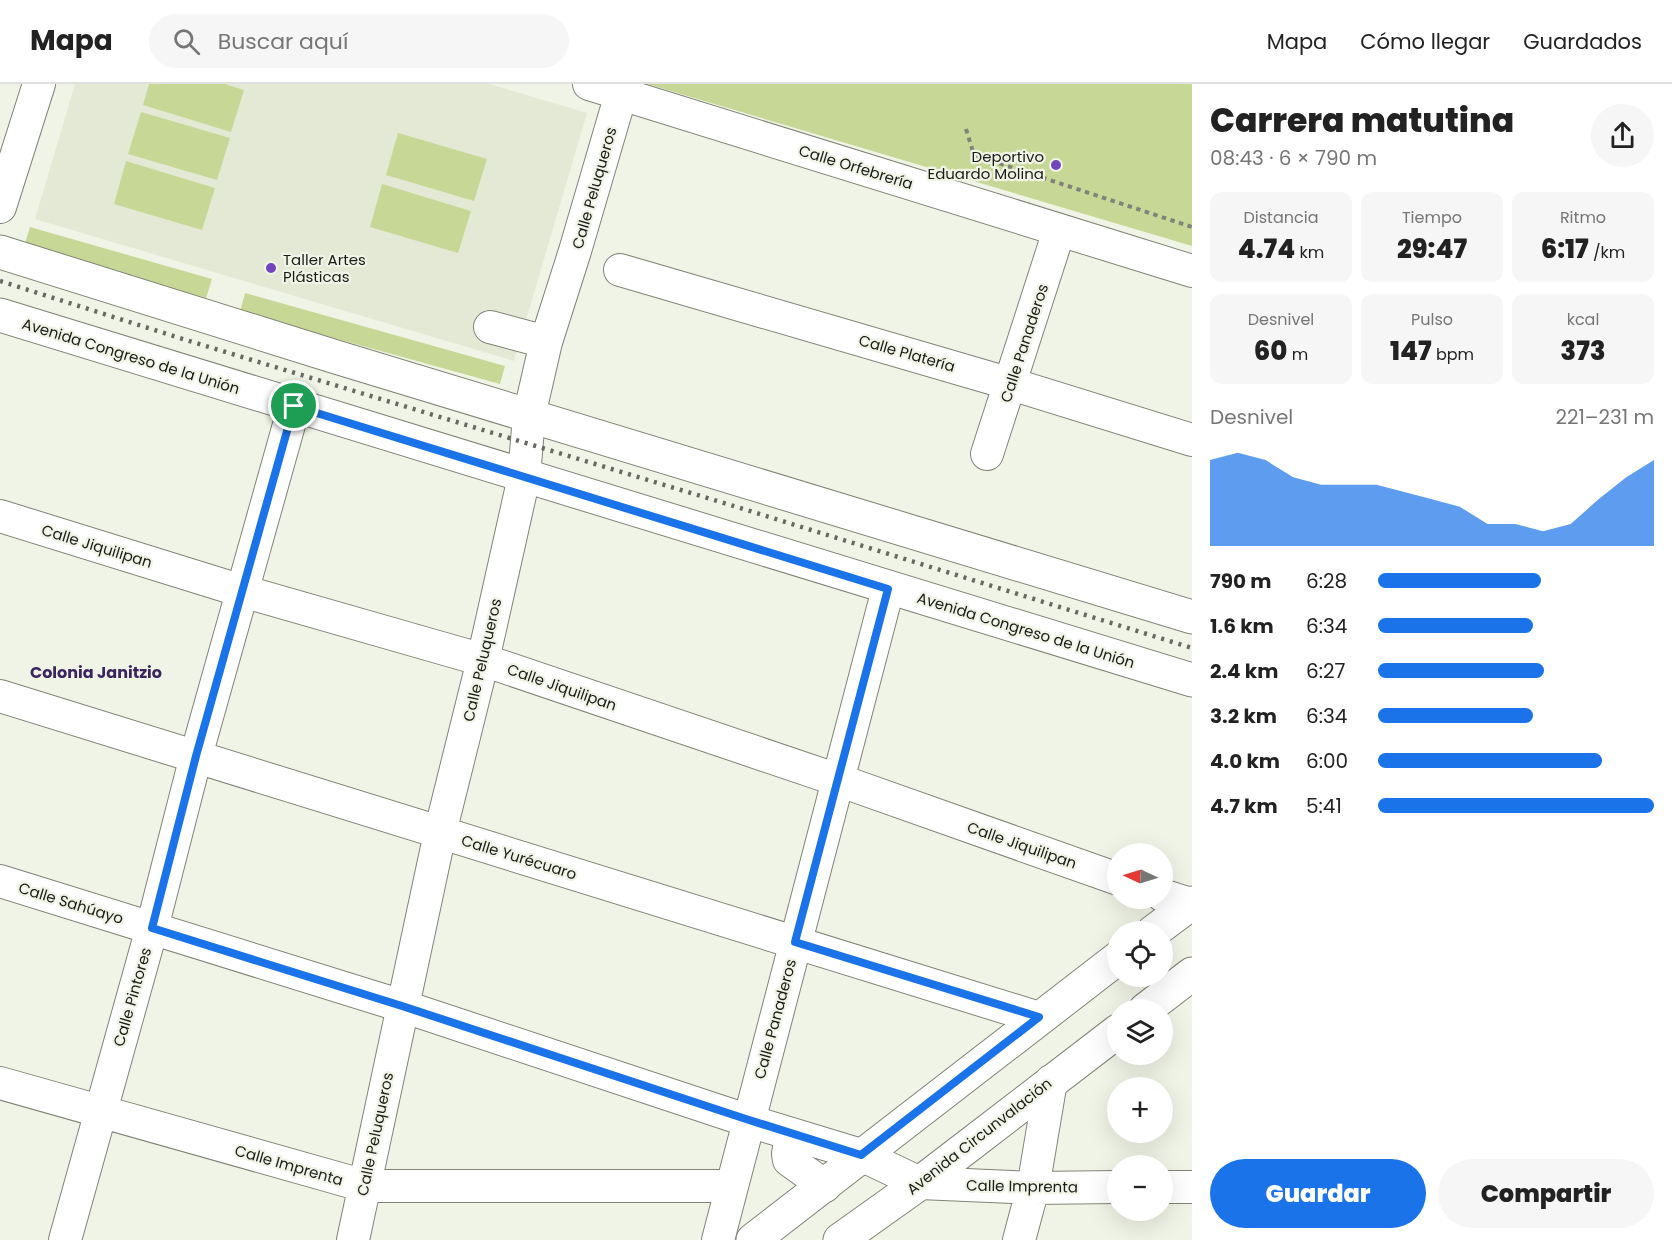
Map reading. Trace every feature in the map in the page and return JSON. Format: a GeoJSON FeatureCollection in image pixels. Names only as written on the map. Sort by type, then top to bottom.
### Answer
{"type":"FeatureCollection","features":[{"type":"Feature","properties":{"kind":"main road"},"geometry":{"type":"LineString","coordinates":[[0,252],[529,416],[1192,616]]}},
{"type":"Feature","properties":{"kind":"main road","name":"Avenida Congreso de la Unión"},"geometry":{"type":"LineString","coordinates":[[0,315],[888,589],[1192,680]]}},
{"type":"Feature","properties":{"kind":"main road"},"geometry":{"type":"LineString","coordinates":[[1164,921],[1182,901]]}},
{"type":"Feature","properties":{"kind":"main road"},"geometry":{"type":"LineString","coordinates":[[753,1240],[1107,966]]}},
{"type":"Feature","properties":{"kind":"main road"},"geometry":{"type":"LineString","coordinates":[[1159,999],[1192,974]]}},
{"type":"Feature","properties":{"kind":"main road","name":"Avenida Circunvalación"},"geometry":{"type":"LineString","coordinates":[[840,1240],[920,1183],[1107,1039]]}},
{"type":"Feature","properties":{"kind":"street","name":"Calle Orfebrería"},"geometry":{"type":"LineString","coordinates":[[589,84],[623,89],[1059,231],[1192,271]]}},
{"type":"Feature","properties":{"kind":"street"},"geometry":{"type":"LineString","coordinates":[[0,207],[31,86]]}},
{"type":"Feature","properties":{"kind":"street","name":"Calle Peluqueros"},"geometry":{"type":"LineString","coordinates":[[353,1240],[440,832],[483,660],[524,477],[529,416],[546,342],[623,89]]}},
{"type":"Feature","properties":{"kind":"street","name":"Calle Panaderos"},"geometry":{"type":"LineString","coordinates":[[987,454],[1059,231]]}},
{"type":"Feature","properties":{"kind":"street","name":"Calle Platería"},"geometry":{"type":"LineString","coordinates":[[620,270],[1011,384],[1192,440]]}},
{"type":"Feature","properties":{"kind":"street"},"geometry":{"type":"LineString","coordinates":[[490,327],[546,342]]}},
{"type":"Feature","properties":{"kind":"street","name":"Calle Pintores"},"geometry":{"type":"LineString","coordinates":[[65,1240],[99,1111],[152,928],[196,756],[294,406]]}},
{"type":"Feature","properties":{"kind":"street","name":"Calle Jiquilipan"},"geometry":{"type":"LineString","coordinates":[[0,516],[243,591],[483,660],[838,780],[1107,875]]}},
{"type":"Feature","properties":{"kind":"street","name":"Calle Panaderos"},"geometry":{"type":"LineString","coordinates":[[718,1240],[888,589]]}},
{"type":"Feature","properties":{"kind":"street","name":"Calle Yurécuaro"},"geometry":{"type":"LineString","coordinates":[[0,696],[1039,1017]]}},
{"type":"Feature","properties":{"kind":"street","name":"Calle Sahúayo"},"geometry":{"type":"LineString","coordinates":[[0,881],[402,1006],[861,1155]]}},
{"type":"Feature","properties":{"kind":"street"},"geometry":{"type":"LineString","coordinates":[[1019,1240],[1033,1188],[1051,1081]]}},
{"type":"Feature","properties":{"kind":"street","name":"Calle Imprenta"},"geometry":{"type":"LineString","coordinates":[[0,1083],[364,1186],[731,1186]]}},
{"type":"Feature","properties":{"kind":"street"},"geometry":{"type":"LineString","coordinates":[[791,1134],[789,1160],[825,1186]]}},
{"type":"Feature","properties":{"kind":"street","name":"Calle Imprenta"},"geometry":{"type":"LineString","coordinates":[[861,1155],[920,1183],[1033,1188],[1107,1187]]}},
{"type":"Feature","properties":{"kind":"street"},"geometry":{"type":"LineString","coordinates":[[1173,1187],[1192,1187]]}},
{"type":"Feature","properties":{"kind":"path"},"geometry":{"type":"LineString","coordinates":[[966,129],[974,155],[1192,227]]}},
{"type":"Feature","properties":{"kind":"shaded area"},"geometry":{"type":"Polygon","coordinates":[[[75,84],[490,84],[587,113],[514,361],[35,219],[75,84]]]}},
{"type":"Feature","properties":{"kind":"green space"},"geometry":{"type":"Polygon","coordinates":[[[149,84],[225,84],[244,90],[231,132],[143,105],[149,84]]]}},
{"type":"Feature","properties":{"kind":"green space","name":"Deportivo Eduardo Molina"},"geometry":{"type":"Polygon","coordinates":[[[647,84],[1192,84],[1192,246],[647,84]]]}},
{"type":"Feature","properties":{"kind":"green space"},"geometry":{"type":"Polygon","coordinates":[[[141,112],[230,138],[217,180],[128,154],[141,112]]]}},
{"type":"Feature","properties":{"kind":"green space"},"geometry":{"type":"Polygon","coordinates":[[[398,133],[487,159],[474,201],[386,175],[398,133]]]}},
{"type":"Feature","properties":{"kind":"green space"},"geometry":{"type":"Polygon","coordinates":[[[126,161],[215,188],[202,230],[114,204],[126,161]]]}},
{"type":"Feature","properties":{"kind":"green space"},"geometry":{"type":"Polygon","coordinates":[[[382,184],[471,211],[458,253],[370,227],[382,184]]]}},
{"type":"Feature","properties":{"kind":"green space"},"geometry":{"type":"Polygon","coordinates":[[[30,227],[212,279],[206,298],[24,246],[30,227]]]}},
{"type":"Feature","properties":{"kind":"green space"},"geometry":{"type":"Polygon","coordinates":[[[245,293],[505,366],[500,384],[240,312],[245,293]]]}},
{"type":"Feature","properties":{"kind":"railway"},"geometry":{"type":"LineString","coordinates":[[0,281],[1192,648]]}},
{"type":"Feature","properties":{"kind":"place","name":"Deportivo Eduardo Molina"},"geometry":{"type":"Point","coordinates":[1056,165]}},
{"type":"Feature","properties":{"kind":"place","name":"Taller Artes Plásticas"},"geometry":{"type":"Point","coordinates":[271,268]}},
{"type":"Feature","properties":{"kind":"district","name":"Colonia Janitzio"},"geometry":{"type":"Point","coordinates":[96,672]}},
{"type":"Feature","properties":{"kind":"route"},"geometry":{"type":"LineString","coordinates":[[294,406],[888,589],[795,942],[1039,1017],[861,1155],[402,1006],[152,928],[196,756],[294,406]]}}]}
